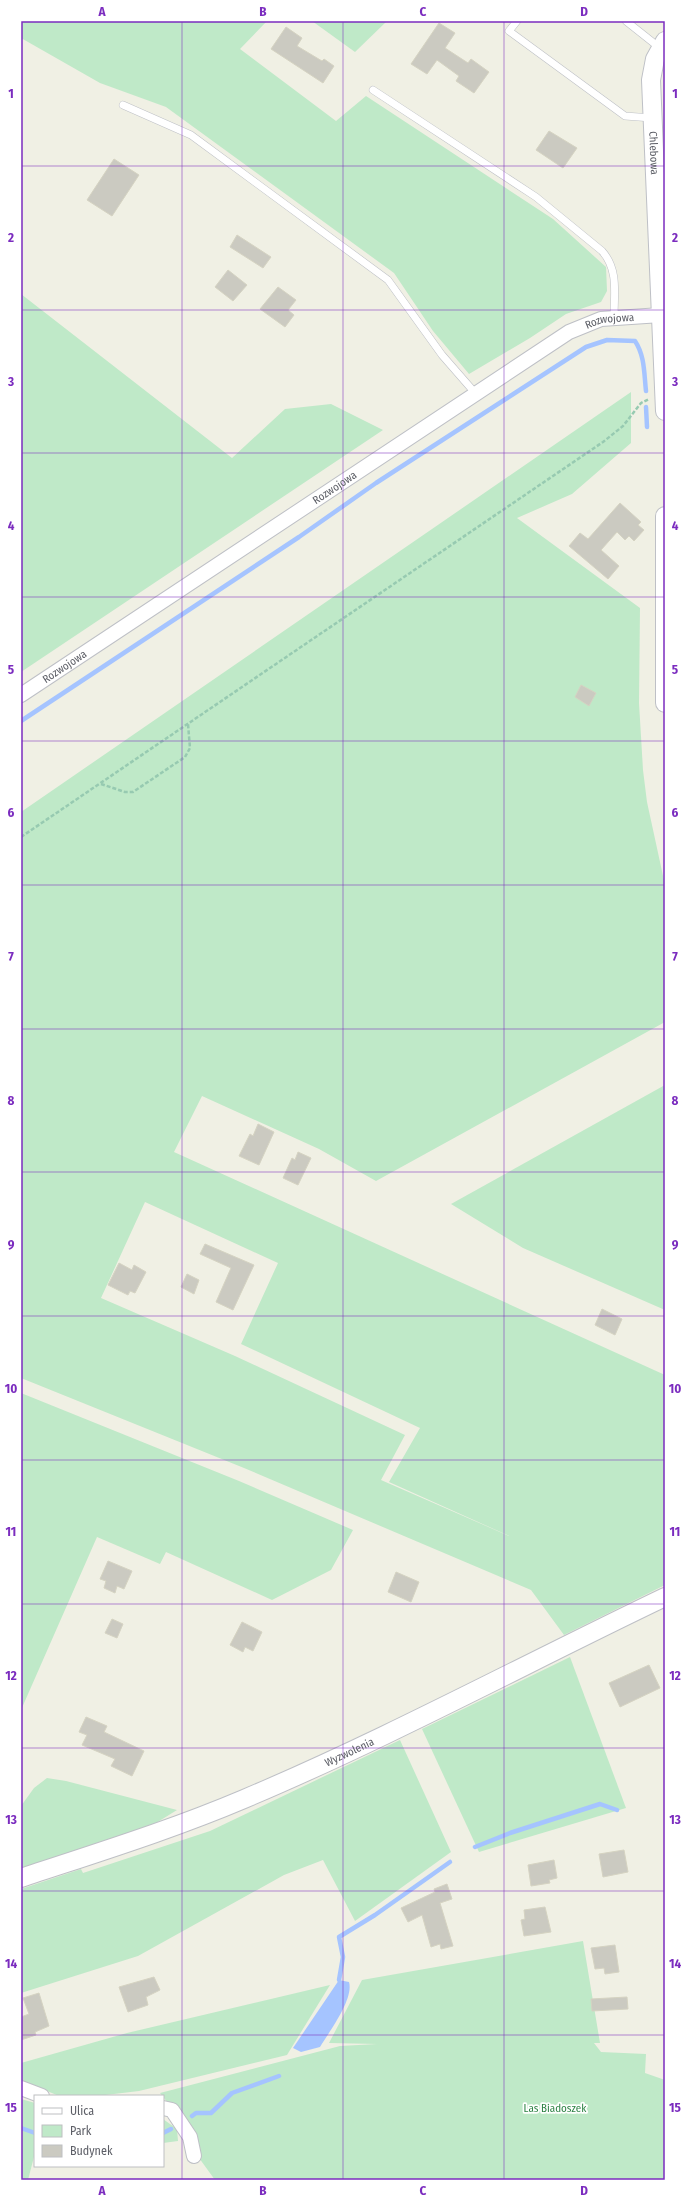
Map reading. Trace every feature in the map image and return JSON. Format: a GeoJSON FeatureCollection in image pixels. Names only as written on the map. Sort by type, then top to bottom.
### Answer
{"type":"FeatureCollection","features":[{"type":"Feature","properties":{"kind":"street","name":"Chlebowa"},"geometry":{"type":"LineString","coordinates":[[663,45],[655,59],[651,80],[664,405]]}},
{"type":"Feature","properties":{"kind":"street","name":"Rozwojowa"},"geometry":{"type":"LineString","coordinates":[[21,695],[569,332],[602,319],[661,315]]}},
{"type":"Feature","properties":{"kind":"street"},"geometry":{"type":"LineString","coordinates":[[665,516],[665,703]]}},
{"type":"Feature","properties":{"kind":"street","name":"Wyzwolenia"},"geometry":{"type":"LineString","coordinates":[[21,1878],[155,1833],[244,1799],[318,1766],[665,1597]]}},
{"type":"Feature","properties":{"kind":"street"},"geometry":{"type":"LineString","coordinates":[[21,2088],[39,2095]]}},
{"type":"Feature","properties":{"kind":"street"},"geometry":{"type":"LineString","coordinates":[[164,2108],[172,2110],[190,2137],[194,2156]]}},
{"type":"Feature","properties":{"kind":"lane"},"geometry":{"type":"LineString","coordinates":[[517,21],[509,31],[625,116],[652,118]]}},
{"type":"Feature","properties":{"kind":"lane"},"geometry":{"type":"LineString","coordinates":[[626,21],[663,45]]}},
{"type":"Feature","properties":{"kind":"lane"},"geometry":{"type":"LineString","coordinates":[[374,90],[536,198],[602,251],[609,259],[614,273],[614,318]]}},
{"type":"Feature","properties":{"kind":"lane"},"geometry":{"type":"LineString","coordinates":[[124,105],[191,135],[388,280],[442,355],[476,394]]}},
{"type":"Feature","properties":{"kind":"path"},"geometry":{"type":"LineString","coordinates":[[21,837],[603,442],[623,426],[645,400],[664,405]]}},
{"type":"Feature","properties":{"kind":"path"},"geometry":{"type":"LineString","coordinates":[[100,784],[125,792],[133,792],[182,760],[190,748],[188,724]]}},
{"type":"Feature","properties":{"kind":"green space"},"geometry":{"type":"Polygon","coordinates":[[[21,21],[267,21],[240,49],[336,121],[366,96],[553,219],[606,267],[607,291],[601,302],[566,314],[530,338],[469,374],[433,331],[394,273],[166,107],[100,83],[21,38],[21,21]]]}},
{"type":"Feature","properties":{"kind":"green space"},"geometry":{"type":"Polygon","coordinates":[[[312,21],[387,21],[355,52],[312,21]]]}},
{"type":"Feature","properties":{"kind":"green space"},"geometry":{"type":"Polygon","coordinates":[[[21,294],[232,458],[285,409],[331,404],[383,430],[21,672],[21,294]]]}},
{"type":"Feature","properties":{"kind":"green space"},"geometry":{"type":"Polygon","coordinates":[[[631,392],[631,443],[572,494],[517,518],[640,608],[639,703],[643,770],[647,802],[665,885],[665,1022],[376,1181],[319,1149],[202,1096],[174,1152],[665,1375],[665,1585],[564,1635],[531,1590],[244,1468],[21,1378],[21,812],[631,392]],[[145,1202],[101,1298],[235,1356],[405,1435],[381,1480],[516,1539],[389,1482],[420,1428],[241,1344],[278,1263],[145,1202]]]}},
{"type":"Feature","properties":{"kind":"green space"},"geometry":{"type":"Polygon","coordinates":[[[665,1085],[665,1310],[523,1248],[451,1204],[665,1085]]]}},
{"type":"Feature","properties":{"kind":"green space"},"geometry":{"type":"Polygon","coordinates":[[[21,1393],[239,1481],[353,1530],[331,1570],[272,1600],[166,1552],[160,1564],[97,1537],[21,1710],[21,1393]]]}},
{"type":"Feature","properties":{"kind":"green space"},"geometry":{"type":"Polygon","coordinates":[[[570,1657],[626,1808],[479,1852],[422,1729],[570,1657]]]}},
{"type":"Feature","properties":{"kind":"green space"},"geometry":{"type":"Polygon","coordinates":[[[400,1740],[451,1852],[355,1921],[323,1860],[284,1875],[138,1956],[21,1993],[21,1889],[81,1869],[83,1873],[210,1831],[400,1740]]]}},
{"type":"Feature","properties":{"kind":"green space"},"geometry":{"type":"Polygon","coordinates":[[[47,1778],[66,1781],[177,1810],[143,1831],[21,1871],[21,1806],[34,1788],[47,1778]]]}},
{"type":"Feature","properties":{"kind":"green space","name":"Las Biadoszek"},"geometry":{"type":"Polygon","coordinates":[[[583,1941],[600,2043],[594,2043],[601,2052],[646,2054],[645,2073],[665,2080],[665,2180],[215,2180],[194,2151],[183,2122],[164,2098],[164,2095],[160,2093],[340,2046],[377,2044],[329,2043],[362,1980],[583,1941]]]}},
{"type":"Feature","properties":{"kind":"green space"},"geometry":{"type":"Polygon","coordinates":[[[330,1985],[287,2055],[139,2091],[105,2095],[57,2095],[21,2080],[21,2063],[127,2033],[330,1985]]]}},
{"type":"Feature","properties":{"kind":"green space"},"geometry":{"type":"Polygon","coordinates":[[[21,2099],[34,2103],[34,2157],[28,2180],[21,2180],[21,2099]]]}},
{"type":"Feature","properties":{"kind":"green space"},"geometry":{"type":"Polygon","coordinates":[[[164,2120],[177,2129],[178,2141],[164,2143],[164,2120]]]}},
{"type":"Feature","properties":{"kind":"water"},"geometry":{"type":"Polygon","coordinates":[[[339,1980],[349,1982],[350,1989],[348,1997],[340,2015],[320,2047],[301,2052],[293,2048],[339,1980]]]}},
{"type":"Feature","properties":{"kind":"building"},"geometry":{"type":"Polygon","coordinates":[[[439,23],[455,33],[445,48],[468,63],[471,59],[489,72],[474,93],[456,81],[459,76],[437,60],[427,74],[411,64],[439,23]]]}},
{"type":"Feature","properties":{"kind":"building"},"geometry":{"type":"Polygon","coordinates":[[[286,27],[302,38],[297,46],[322,61],[324,59],[334,66],[323,83],[271,49],[286,27]]]}},
{"type":"Feature","properties":{"kind":"building"},"geometry":{"type":"Polygon","coordinates":[[[549,131],[577,148],[563,168],[536,150],[549,131]]]}},
{"type":"Feature","properties":{"kind":"building"},"geometry":{"type":"Polygon","coordinates":[[[114,159],[139,175],[112,216],[87,200],[114,159]]]}},
{"type":"Feature","properties":{"kind":"building"},"geometry":{"type":"Polygon","coordinates":[[[237,235],[271,257],[263,268],[230,247],[237,235]]]}},
{"type":"Feature","properties":{"kind":"building"},"geometry":{"type":"Polygon","coordinates":[[[228,270],[247,285],[233,301],[215,287],[228,270]]]}},
{"type":"Feature","properties":{"kind":"building"},"geometry":{"type":"Polygon","coordinates":[[[278,287],[296,300],[288,310],[294,315],[285,327],[260,309],[278,287]]]}},
{"type":"Feature","properties":{"kind":"building"},"geometry":{"type":"Polygon","coordinates":[[[620,503],[641,522],[638,525],[644,530],[634,541],[629,536],[625,540],[617,532],[601,550],[619,566],[608,579],[569,546],[580,533],[588,539],[620,503]]]}},
{"type":"Feature","properties":{"kind":"building"},"geometry":{"type":"Polygon","coordinates":[[[581,685],[596,693],[589,706],[575,697],[581,685]]]}},
{"type":"Feature","properties":{"kind":"building"},"geometry":{"type":"Polygon","coordinates":[[[258,1124],[274,1132],[259,1165],[239,1156],[250,1134],[253,1136],[258,1124]]]}},
{"type":"Feature","properties":{"kind":"building"},"geometry":{"type":"Polygon","coordinates":[[[298,1152],[311,1158],[298,1185],[283,1178],[292,1158],[295,1160],[298,1152]]]}},
{"type":"Feature","properties":{"kind":"building"},"geometry":{"type":"Polygon","coordinates":[[[205,1244],[254,1265],[233,1310],[216,1302],[231,1268],[200,1254],[205,1244]]]}},
{"type":"Feature","properties":{"kind":"building"},"geometry":{"type":"Polygon","coordinates":[[[119,1263],[132,1270],[134,1265],[146,1272],[135,1293],[130,1291],[128,1295],[108,1285],[119,1263]]]}},
{"type":"Feature","properties":{"kind":"building"},"geometry":{"type":"Polygon","coordinates":[[[187,1274],[199,1280],[194,1294],[181,1287],[187,1274]]]}},
{"type":"Feature","properties":{"kind":"building"},"geometry":{"type":"Polygon","coordinates":[[[602,1309],[622,1319],[615,1335],[595,1325],[602,1309]]]}},
{"type":"Feature","properties":{"kind":"building"},"geometry":{"type":"Polygon","coordinates":[[[108,1561],[132,1571],[124,1589],[117,1586],[115,1593],[104,1588],[106,1581],[100,1579],[108,1561]]]}},
{"type":"Feature","properties":{"kind":"building"},"geometry":{"type":"Polygon","coordinates":[[[396,1572],[419,1582],[411,1602],[388,1592],[396,1572]]]}},
{"type":"Feature","properties":{"kind":"building"},"geometry":{"type":"Polygon","coordinates":[[[112,1619],[123,1624],[117,1638],[105,1633],[112,1619]]]}},
{"type":"Feature","properties":{"kind":"building"},"geometry":{"type":"Polygon","coordinates":[[[242,1622],[262,1632],[253,1651],[245,1647],[243,1652],[230,1645],[242,1622]]]}},
{"type":"Feature","properties":{"kind":"building"},"geometry":{"type":"Polygon","coordinates":[[[649,1665],[660,1688],[620,1707],[609,1683],[649,1665]]]}},
{"type":"Feature","properties":{"kind":"building"},"geometry":{"type":"Polygon","coordinates":[[[86,1717],[107,1726],[104,1732],[144,1751],[132,1776],[111,1766],[115,1759],[82,1745],[87,1735],[79,1732],[86,1717]]]}},
{"type":"Feature","properties":{"kind":"building"},"geometry":{"type":"Polygon","coordinates":[[[624,1850],[628,1872],[603,1877],[599,1854],[624,1850]]]}},
{"type":"Feature","properties":{"kind":"building"},"geometry":{"type":"Polygon","coordinates":[[[554,1860],[557,1878],[549,1880],[550,1883],[531,1886],[528,1865],[554,1860]]]}},
{"type":"Feature","properties":{"kind":"building"},"geometry":{"type":"Polygon","coordinates":[[[447,1884],[452,1899],[440,1903],[453,1946],[441,1949],[440,1944],[431,1947],[422,1915],[408,1922],[401,1908],[435,1892],[434,1889],[447,1884]]]}},
{"type":"Feature","properties":{"kind":"building"},"geometry":{"type":"Polygon","coordinates":[[[545,1907],[551,1932],[524,1936],[521,1920],[525,1919],[524,1910],[545,1907]]]}},
{"type":"Feature","properties":{"kind":"building"},"geometry":{"type":"Polygon","coordinates":[[[615,1945],[619,1972],[605,1974],[604,1968],[595,1969],[591,1948],[615,1945]]]}},
{"type":"Feature","properties":{"kind":"building"},"geometry":{"type":"Polygon","coordinates":[[[154,1977],[160,1990],[146,1997],[148,2005],[128,2012],[119,1987],[154,1977]]]}},
{"type":"Feature","properties":{"kind":"building"},"geometry":{"type":"Polygon","coordinates":[[[39,1993],[49,2026],[35,2032],[36,2035],[21,2040],[21,2017],[29,2014],[23,1998],[39,1993]]]}},
{"type":"Feature","properties":{"kind":"building"},"geometry":{"type":"Polygon","coordinates":[[[627,1997],[628,2009],[592,2011],[591,1999],[627,1997]]]}},
{"type":"Feature","properties":{"kind":"waterway"},"geometry":{"type":"LineString","coordinates":[[21,721],[299,537],[376,483],[586,347],[607,340],[635,341],[641,353],[646,391]]}},
{"type":"Feature","properties":{"kind":"waterway"},"geometry":{"type":"LineString","coordinates":[[646,407],[647,427]]}},
{"type":"Feature","properties":{"kind":"waterway"},"geometry":{"type":"LineString","coordinates":[[475,1847],[510,1833],[600,1804],[617,1810]]}},
{"type":"Feature","properties":{"kind":"waterway"},"geometry":{"type":"LineString","coordinates":[[339,1980],[343,1957],[339,1937],[375,1915],[450,1862]]}},
{"type":"Feature","properties":{"kind":"waterway"},"geometry":{"type":"LineString","coordinates":[[192,2116],[196,2113],[211,2113],[232,2093],[279,2076]]}},
{"type":"Feature","properties":{"kind":"waterway"},"geometry":{"type":"LineString","coordinates":[[21,2128],[34,2133]]}},
{"type":"Feature","properties":{"kind":"waterway"},"geometry":{"type":"LineString","coordinates":[[164,2132],[171,2129]]}}]}
